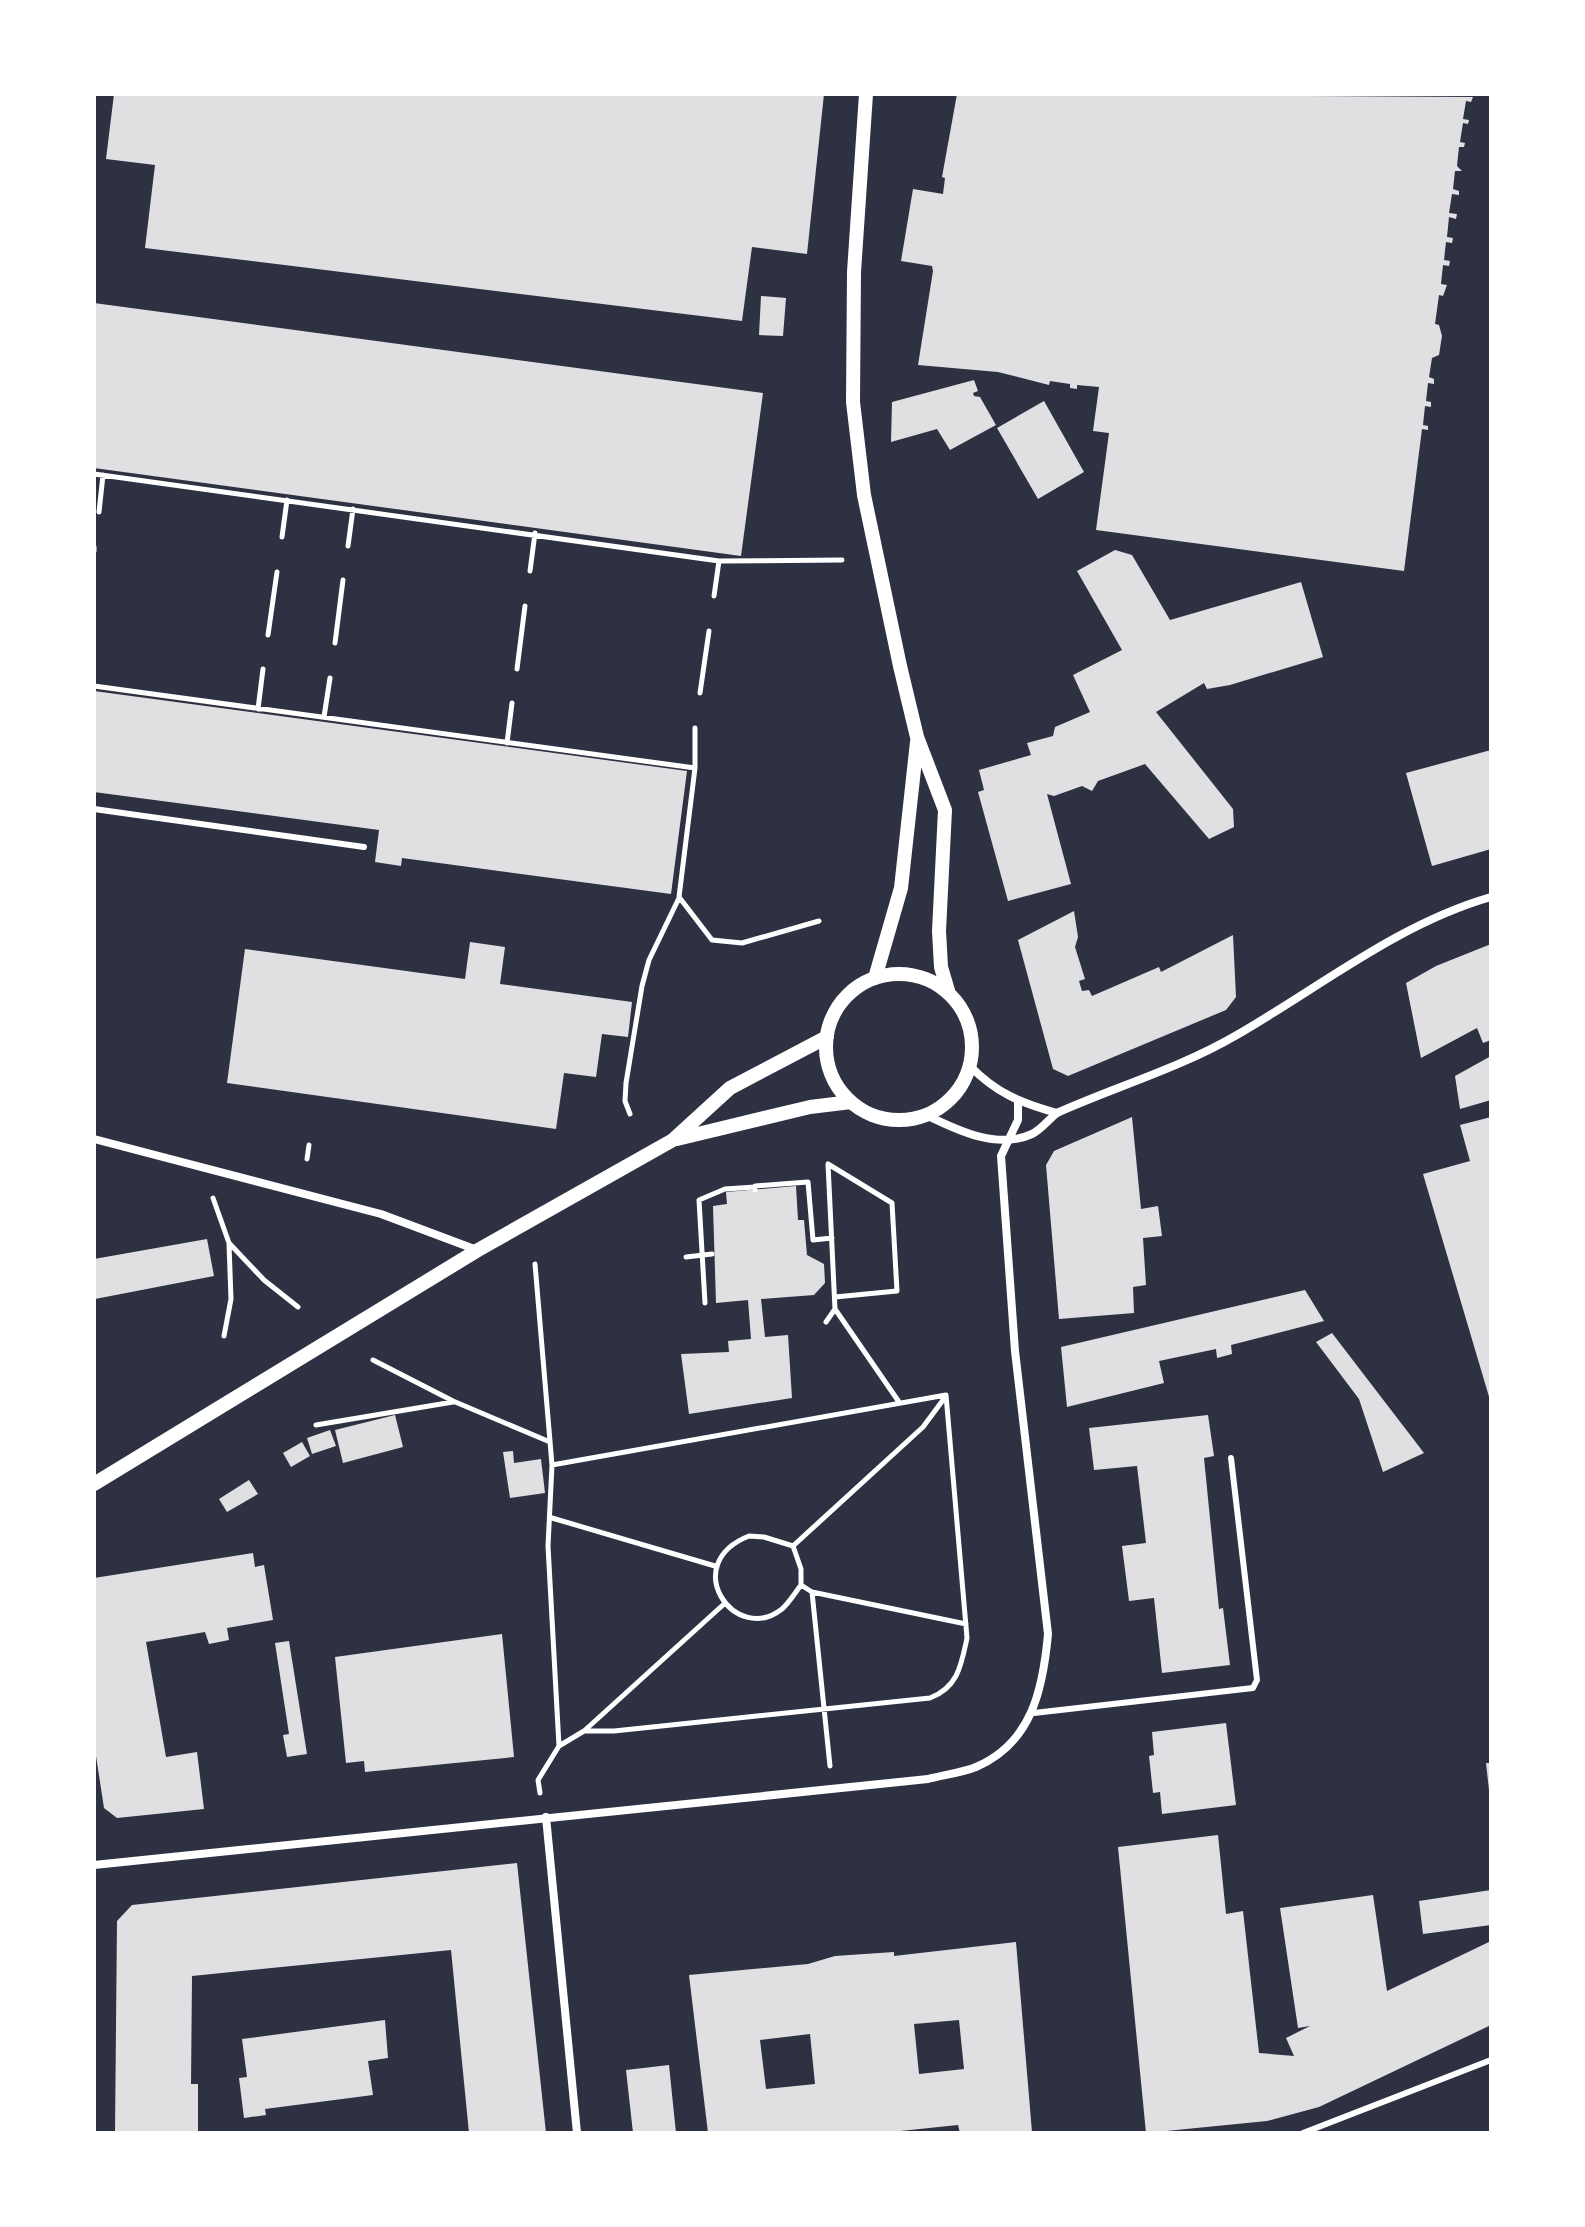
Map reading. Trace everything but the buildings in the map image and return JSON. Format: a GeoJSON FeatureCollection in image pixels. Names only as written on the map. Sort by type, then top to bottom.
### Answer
{"type":"FeatureCollection","features":[{"type":"Feature","properties":{"kind":"street"},"geometry":{"type":"LineString","coordinates":[[866,94],[853,299],[853,402],[864,495],[917,737],[945,810],[939,931],[941,967],[949,994],[968,1021],[972,1043],[970,1066],[953,1095],[926,1115],[903,1120],[881,1118],[851,1102],[830,1073],[827,1037],[839,1005],[855,989],[875,978],[897,974],[920,977],[949,994]]}},
{"type":"Feature","properties":{"kind":"street"},"geometry":{"type":"LineString","coordinates":[[875,978],[901,888],[917,737]]}},
{"type":"Feature","properties":{"kind":"street"},"geometry":{"type":"LineString","coordinates":[[926,1115],[968,1133],[1009,1140],[1033,1134],[1057,1113],[1233,1037],[1347,966],[1455,908],[1491,897]]}},
{"type":"Feature","properties":{"kind":"street"},"geometry":{"type":"LineString","coordinates":[[94,1484],[478,1250],[673,1140],[730,1088],[827,1037]]}},
{"type":"Feature","properties":{"kind":"street"},"geometry":{"type":"LineString","coordinates":[[970,1066],[984,1081],[1018,1103],[1057,1113]]}},
{"type":"Feature","properties":{"kind":"street"},"geometry":{"type":"LineString","coordinates":[[673,1140],[810,1107],[851,1102]]}},
{"type":"Feature","properties":{"kind":"street"},"geometry":{"type":"LineString","coordinates":[[94,1865],[928,1779],[977,1767],[1012,1743],[1034,1713],[1044,1678],[1048,1634],[1015,1351],[1001,1156],[1018,1120],[1018,1103]]}},
{"type":"Feature","properties":{"kind":"street"},"geometry":{"type":"LineString","coordinates":[[94,1139],[381,1214],[478,1250]]}},
{"type":"Feature","properties":{"kind":"street"},"geometry":{"type":"LineString","coordinates":[[546,1817],[577,2133]]}},
{"type":"Feature","properties":{"kind":"lane"},"geometry":{"type":"LineString","coordinates":[[94,809],[364,847]]}},
{"type":"Feature","properties":{"kind":"lane"},"geometry":{"type":"LineString","coordinates":[[1034,1713],[1253,1688],[1257,1680],[1231,1458]]}},
{"type":"Feature","properties":{"kind":"lane"},"geometry":{"type":"LineString","coordinates":[[1303,2133],[1491,2060]]}},
{"type":"Feature","properties":{"kind":"path"},"geometry":{"type":"LineString","coordinates":[[94,474],[719,561],[739,563],[775,558],[842,560]]}},
{"type":"Feature","properties":{"kind":"path"},"geometry":{"type":"LineString","coordinates":[[99,512],[103,475]]}},
{"type":"Feature","properties":{"kind":"path"},"geometry":{"type":"LineString","coordinates":[[282,537],[287,500]]}},
{"type":"Feature","properties":{"kind":"path"},"geometry":{"type":"LineString","coordinates":[[348,546],[353,509]]}},
{"type":"Feature","properties":{"kind":"path"},"geometry":{"type":"LineString","coordinates":[[530,571],[535,533]]}},
{"type":"Feature","properties":{"kind":"path"},"geometry":{"type":"LineString","coordinates":[[714,596],[719,561]]}},
{"type":"Feature","properties":{"kind":"path"},"geometry":{"type":"LineString","coordinates":[[268,635],[277,572]]}},
{"type":"Feature","properties":{"kind":"path"},"geometry":{"type":"LineString","coordinates":[[335,643],[343,580]]}},
{"type":"Feature","properties":{"kind":"path"},"geometry":{"type":"LineString","coordinates":[[517,669],[525,606]]}},
{"type":"Feature","properties":{"kind":"path"},"geometry":{"type":"LineString","coordinates":[[700,693],[709,631]]}},
{"type":"Feature","properties":{"kind":"path"},"geometry":{"type":"LineString","coordinates":[[258,709],[263,669]]}},
{"type":"Feature","properties":{"kind":"path"},"geometry":{"type":"LineString","coordinates":[[324,717],[330,678]]}},
{"type":"Feature","properties":{"kind":"path"},"geometry":{"type":"LineString","coordinates":[[94,686],[695,768]]}},
{"type":"Feature","properties":{"kind":"path"},"geometry":{"type":"LineString","coordinates":[[507,743],[512,703]]}},
{"type":"Feature","properties":{"kind":"path"},"geometry":{"type":"LineString","coordinates":[[630,1114],[625,1101],[626,1083],[642,986],[649,960],[679,897],[695,768],[695,728]]}},
{"type":"Feature","properties":{"kind":"path"},"geometry":{"type":"LineString","coordinates":[[679,897],[712,940],[742,943],[819,921]]}},
{"type":"Feature","properties":{"kind":"path"},"geometry":{"type":"LineString","coordinates":[[307,1159],[309,1145]]}},
{"type":"Feature","properties":{"kind":"path"},"geometry":{"type":"LineString","coordinates":[[835,1297],[897,1291],[892,1203],[828,1164],[835,1309],[899,1402]]}},
{"type":"Feature","properties":{"kind":"path"},"geometry":{"type":"LineString","coordinates":[[705,1303],[699,1200],[725,1189],[808,1182],[813,1240],[832,1238]]}},
{"type":"Feature","properties":{"kind":"path"},"geometry":{"type":"LineString","coordinates":[[213,1197],[229,1243],[231,1299],[224,1336]]}},
{"type":"Feature","properties":{"kind":"path"},"geometry":{"type":"LineString","coordinates":[[229,1243],[264,1280],[298,1307]]}},
{"type":"Feature","properties":{"kind":"path"},"geometry":{"type":"LineString","coordinates":[[686,1257],[712,1254]]}},
{"type":"Feature","properties":{"kind":"path"},"geometry":{"type":"LineString","coordinates":[[535,1264],[552,1465],[552,1518],[548,1546],[559,1746]]}},
{"type":"Feature","properties":{"kind":"path"},"geometry":{"type":"LineString","coordinates":[[826,1322],[835,1309]]}},
{"type":"Feature","properties":{"kind":"path"},"geometry":{"type":"LineString","coordinates":[[373,1360],[453,1401],[550,1442]]}},
{"type":"Feature","properties":{"kind":"path"},"geometry":{"type":"LineString","coordinates":[[552,1465],[946,1395]]}},
{"type":"Feature","properties":{"kind":"path"},"geometry":{"type":"LineString","coordinates":[[793,1546],[923,1427],[946,1395]]}},
{"type":"Feature","properties":{"kind":"path"},"geometry":{"type":"LineString","coordinates":[[584,1731],[930,1698],[951,1687],[960,1670],[966,1624],[946,1395]]}},
{"type":"Feature","properties":{"kind":"path"},"geometry":{"type":"LineString","coordinates":[[316,1425],[453,1401]]}},
{"type":"Feature","properties":{"kind":"path"},"geometry":{"type":"LineString","coordinates":[[552,1518],[715,1566]]}},
{"type":"Feature","properties":{"kind":"path"},"geometry":{"type":"LineString","coordinates":[[749,1536],[793,1546],[801,1569],[801,1585],[781,1609],[768,1616],[752,1618],[737,1614],[724,1604],[716,1589],[715,1566],[733,1543],[749,1536]]}},
{"type":"Feature","properties":{"kind":"path"},"geometry":{"type":"LineString","coordinates":[[801,1585],[812,1592],[966,1624]]}},
{"type":"Feature","properties":{"kind":"path"},"geometry":{"type":"LineString","coordinates":[[812,1592],[827,1741]]}},
{"type":"Feature","properties":{"kind":"path"},"geometry":{"type":"LineString","coordinates":[[546,1817],[538,1780],[559,1746],[584,1731],[724,1604]]}}]}
